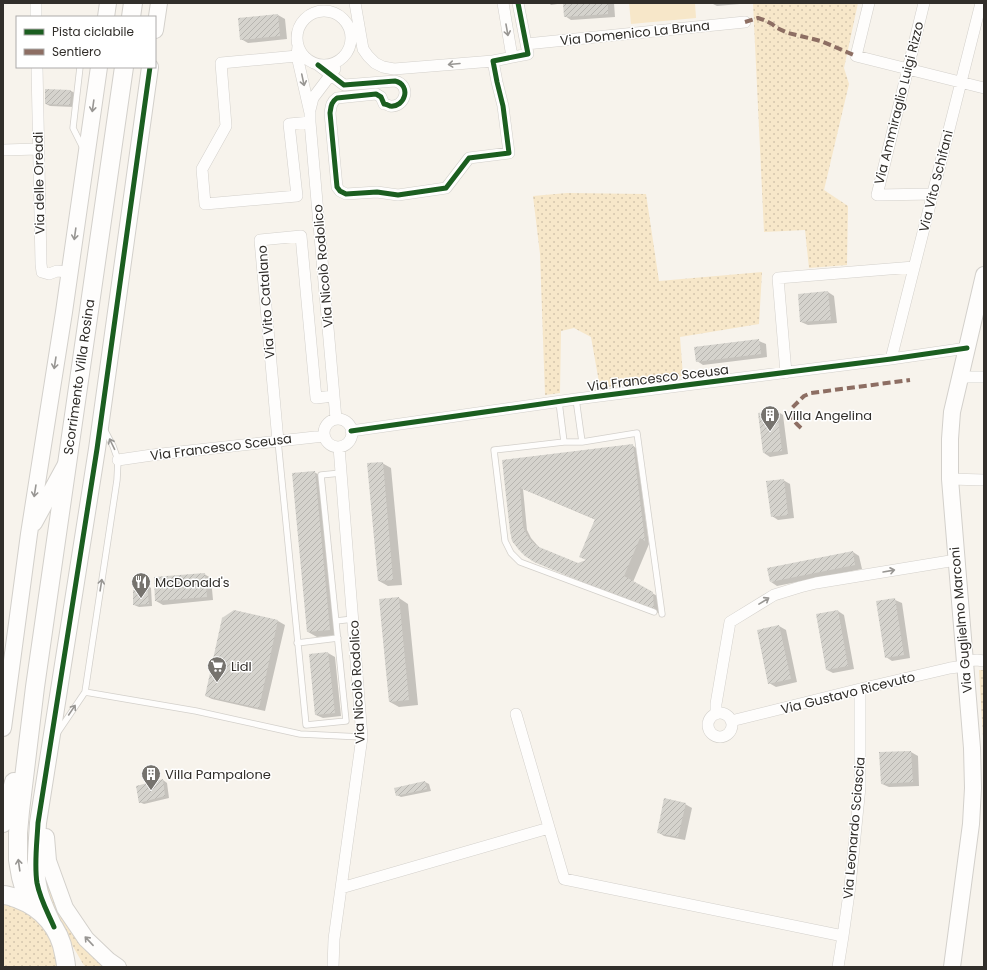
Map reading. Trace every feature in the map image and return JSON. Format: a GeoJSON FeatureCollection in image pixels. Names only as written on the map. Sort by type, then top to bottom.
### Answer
{"type":"FeatureCollection","features":[{"type":"Feature","properties":{"kind":"main road"},"geometry":{"type":"LineString","coordinates":[[131,16],[133,3]]}},
{"type":"Feature","properties":{"kind":"main road","name":"Scorrimento Villa Rosina"},"geometry":{"type":"LineString","coordinates":[[28,902],[18,860],[18,834],[35,687],[124,68]]}},
{"type":"Feature","properties":{"kind":"main road","name":"Scorrimento Villa Rosina"},"geometry":{"type":"LineString","coordinates":[[3,823],[14,782],[35,687]]}},
{"type":"Feature","properties":{"kind":"main road"},"geometry":{"type":"LineString","coordinates":[[3,895],[28,902],[43,913],[54,927],[62,944],[78,967]]}},
{"type":"Feature","properties":{"kind":"main road"},"geometry":{"type":"LineString","coordinates":[[62,944],[66,967]]}},
{"type":"Feature","properties":{"kind":"street"},"geometry":{"type":"LineString","coordinates":[[36,3],[36,16]]}},
{"type":"Feature","properties":{"kind":"street"},"geometry":{"type":"LineString","coordinates":[[106,16],[108,3]]}},
{"type":"Feature","properties":{"kind":"street"},"geometry":{"type":"LineString","coordinates":[[313,3],[299,27],[296,36],[298,51],[309,61],[325,66],[339,61],[344,56]]}},
{"type":"Feature","properties":{"kind":"street"},"geometry":{"type":"LineString","coordinates":[[503,3],[512,57]]}},
{"type":"Feature","properties":{"kind":"street"},"geometry":{"type":"LineString","coordinates":[[518,3],[527,49]]}},
{"type":"Feature","properties":{"kind":"street"},"geometry":{"type":"LineString","coordinates":[[869,3],[856,56],[984,88]]}},
{"type":"Feature","properties":{"kind":"street","name":"Via Ammiraglio Luigi Rizzo"},"geometry":{"type":"LineString","coordinates":[[924,3],[877,194],[933,194]]}},
{"type":"Feature","properties":{"kind":"street","name":"Via Vito Schifani"},"geometry":{"type":"LineString","coordinates":[[891,359],[981,3]]}},
{"type":"Feature","properties":{"kind":"street"},"geometry":{"type":"LineString","coordinates":[[298,51],[221,63],[226,126],[202,169],[205,204],[296,196],[289,124],[310,117],[313,98],[344,56],[350,45],[356,5]]}},
{"type":"Feature","properties":{"kind":"street"},"geometry":{"type":"LineString","coordinates":[[356,5],[363,49]]}},
{"type":"Feature","properties":{"kind":"street"},"geometry":{"type":"LineString","coordinates":[[156,20],[157,9]]}},
{"type":"Feature","properties":{"kind":"street"},"geometry":{"type":"LineString","coordinates":[[304,19],[319,11],[336,13],[343,18],[348,25],[351,34]]}},
{"type":"Feature","properties":{"kind":"street","name":"Via Domenico La Bruna"},"geometry":{"type":"LineString","coordinates":[[351,34],[375,63],[383,67],[394,69],[493,61],[512,57],[527,49],[745,22]]}},
{"type":"Feature","properties":{"kind":"street","name":"Via Nicolò Rodolico"},"geometry":{"type":"LineString","coordinates":[[298,51],[310,117],[336,419]]}},
{"type":"Feature","properties":{"kind":"street"},"geometry":{"type":"LineString","coordinates":[[318,91],[326,87],[395,81],[400,82],[405,92],[404,98],[398,104],[391,106],[384,104],[381,97],[376,94],[337,98],[333,101],[330,113],[337,187],[340,191],[346,194],[377,192],[398,195],[446,188],[470,158],[509,153],[503,106],[493,61]]}},
{"type":"Feature","properties":{"kind":"street"},"geometry":{"type":"LineString","coordinates":[[318,65],[344,85]]}},
{"type":"Feature","properties":{"kind":"street","name":"Via delle Oreadi"},"geometry":{"type":"LineString","coordinates":[[37,68],[42,272],[49,274],[57,271],[69,272]]}},
{"type":"Feature","properties":{"kind":"street"},"geometry":{"type":"LineString","coordinates":[[3,728],[29,534],[99,68]]}},
{"type":"Feature","properties":{"kind":"street"},"geometry":{"type":"LineString","coordinates":[[121,89],[131,68]]}},
{"type":"Feature","properties":{"kind":"street"},"geometry":{"type":"LineString","coordinates":[[54,927],[43,903],[37,883],[36,861],[38,823],[100,423],[150,68]]}},
{"type":"Feature","properties":{"kind":"street"},"geometry":{"type":"LineString","coordinates":[[3,150],[38,150]]}},
{"type":"Feature","properties":{"kind":"street","name":"Via Vito Catalano"},"geometry":{"type":"LineString","coordinates":[[278,441],[260,240],[301,236],[316,398],[334,396]]}},
{"type":"Feature","properties":{"kind":"street"},"geometry":{"type":"LineString","coordinates":[[786,372],[778,278],[914,267]]}},
{"type":"Feature","properties":{"kind":"street","name":"Via Guglielmo Marconi"},"geometry":{"type":"LineString","coordinates":[[952,967],[972,824],[974,788],[950,479],[950,439],[952,412],[984,275]]}},
{"type":"Feature","properties":{"kind":"street","name":"Via Francesco Sceusa"},"geometry":{"type":"LineString","coordinates":[[352,431],[576,399],[967,348]]}},
{"type":"Feature","properties":{"kind":"street"},"geometry":{"type":"LineString","coordinates":[[960,377],[984,377]]}},
{"type":"Feature","properties":{"kind":"street"},"geometry":{"type":"LineString","coordinates":[[336,419],[344,420],[350,426],[352,431],[350,440],[339,447],[335,447],[328,443],[324,436],[324,431],[328,423],[331,420],[336,419]]}},
{"type":"Feature","properties":{"kind":"street","name":"Via Francesco Sceusa"},"geometry":{"type":"LineString","coordinates":[[118,460],[324,436]]}},
{"type":"Feature","properties":{"kind":"street","name":"Via Nicolò Rodolico"},"geometry":{"type":"LineString","coordinates":[[333,967],[334,939],[362,738],[339,447]]}},
{"type":"Feature","properties":{"kind":"street"},"geometry":{"type":"LineString","coordinates":[[29,534],[67,463]]}},
{"type":"Feature","properties":{"kind":"street"},"geometry":{"type":"LineString","coordinates":[[950,479],[984,480]]}},
{"type":"Feature","properties":{"kind":"street"},"geometry":{"type":"LineString","coordinates":[[716,714],[716,704],[730,622],[774,595],[800,587],[956,560]]}},
{"type":"Feature","properties":{"kind":"street","name":"Via Gustavo Ricevuto"},"geometry":{"type":"LineString","coordinates":[[731,721],[950,668],[977,660],[984,661]]}},
{"type":"Feature","properties":{"kind":"street","name":"Via Leonardo Sciascia"},"geometry":{"type":"LineString","coordinates":[[838,967],[844,936],[860,787],[860,689]]}},
{"type":"Feature","properties":{"kind":"street"},"geometry":{"type":"LineString","coordinates":[[724,713],[730,718],[732,726],[725,735],[716,736],[708,727],[710,719],[716,714],[724,713]]}},
{"type":"Feature","properties":{"kind":"street"},"geometry":{"type":"LineString","coordinates":[[516,714],[564,879],[844,936]]}},
{"type":"Feature","properties":{"kind":"street"},"geometry":{"type":"LineString","coordinates":[[47,769],[44,825],[48,861],[62,901],[65,908],[86,939],[108,960],[118,967]]}},
{"type":"Feature","properties":{"kind":"street"},"geometry":{"type":"LineString","coordinates":[[341,888],[549,828]]}},
{"type":"Feature","properties":{"kind":"street","name":"Via Nicolò Rodolico"},"geometry":{"type":"LineString","coordinates":[[327,967],[334,939]]}},
{"type":"Feature","properties":{"kind":"lane"},"geometry":{"type":"LineString","coordinates":[[80,68],[73,128],[86,153]]}},
{"type":"Feature","properties":{"kind":"lane"},"geometry":{"type":"LineString","coordinates":[[576,399],[582,442]]}},
{"type":"Feature","properties":{"kind":"lane"},"geometry":{"type":"LineString","coordinates":[[559,402],[564,442]]}},
{"type":"Feature","properties":{"kind":"lane"},"geometry":{"type":"LineString","coordinates":[[51,743],[85,692],[117,480],[118,460],[113,446],[100,423]]}},
{"type":"Feature","properties":{"kind":"lane"},"geometry":{"type":"LineString","coordinates":[[654,612],[520,562],[511,553],[505,541],[494,450],[564,442],[582,442],[637,433],[662,614]]}},
{"type":"Feature","properties":{"kind":"lane"},"geometry":{"type":"LineString","coordinates":[[278,441],[306,725],[346,721],[322,475],[341,473]]}},
{"type":"Feature","properties":{"kind":"lane"},"geometry":{"type":"LineString","coordinates":[[336,622],[353,619]]}},
{"type":"Feature","properties":{"kind":"lane"},"geometry":{"type":"LineString","coordinates":[[297,643],[338,638]]}},
{"type":"Feature","properties":{"kind":"lane"},"geometry":{"type":"LineString","coordinates":[[85,692],[196,711],[300,734],[362,738]]}},
{"type":"Feature","properties":{"kind":"shaded area"},"geometry":{"type":"Polygon","coordinates":[[[629,3],[695,3],[696,18],[631,24],[629,3]]]}},
{"type":"Feature","properties":{"kind":"shaded area"},"geometry":{"type":"Polygon","coordinates":[[[753,3],[858,3],[844,68],[849,84],[824,190],[848,206],[847,265],[809,268],[805,230],[764,232],[753,3]]]}},
{"type":"Feature","properties":{"kind":"shaded area"},"geometry":{"type":"Polygon","coordinates":[[[567,193],[646,194],[659,281],[762,272],[759,324],[680,337],[683,376],[600,388],[591,337],[574,328],[561,331],[560,393],[545,395],[540,254],[533,196],[567,193]]]}},
{"type":"Feature","properties":{"kind":"shaded area"},"geometry":{"type":"Polygon","coordinates":[[[979,670],[984,670],[984,755],[979,670]]]}},
{"type":"Feature","properties":{"kind":"shaded area"},"geometry":{"type":"Polygon","coordinates":[[[44,871],[109,967],[86,967],[83,964],[64,931],[44,889],[44,871]]]}},
{"type":"Feature","properties":{"kind":"shaded area"},"geometry":{"type":"Polygon","coordinates":[[[3,900],[26,908],[55,938],[60,967],[3,967],[3,900]]]}},
{"type":"Feature","properties":{"kind":"building"},"geometry":{"type":"Polygon","coordinates":[[[563,3],[608,3],[608,14],[564,17],[563,3]]]}},
{"type":"Feature","properties":{"kind":"building"},"geometry":{"type":"Polygon","coordinates":[[[278,14],[280,36],[240,40],[238,18],[278,14]]]}},
{"type":"Feature","properties":{"kind":"building"},"geometry":{"type":"Polygon","coordinates":[[[45,89],[71,90],[70,105],[45,104],[45,89]]]}},
{"type":"Feature","properties":{"kind":"building"},"geometry":{"type":"Polygon","coordinates":[[[828,291],[831,320],[800,322],[798,294],[828,291]]]}},
{"type":"Feature","properties":{"kind":"building"},"geometry":{"type":"Polygon","coordinates":[[[759,339],[761,354],[696,362],[694,347],[759,339]]]}},
{"type":"Feature","properties":{"kind":"building","name":"Villa Angelina"},"geometry":{"type":"Polygon","coordinates":[[[777,410],[782,451],[763,453],[758,413],[777,410]]]}},
{"type":"Feature","properties":{"kind":"building"},"geometry":{"type":"Polygon","coordinates":[[[633,444],[645,541],[640,538],[624,576],[653,592],[654,612],[534,562],[519,550],[512,541],[510,531],[502,460],[633,444]],[[520,488],[523,527],[532,542],[539,547],[578,563],[586,560],[579,557],[595,519],[520,488]]]}},
{"type":"Feature","properties":{"kind":"building"},"geometry":{"type":"Polygon","coordinates":[[[383,462],[393,580],[378,581],[367,463],[383,462]]]}},
{"type":"Feature","properties":{"kind":"building"},"geometry":{"type":"Polygon","coordinates":[[[315,471],[330,630],[307,632],[292,473],[315,471]]]}},
{"type":"Feature","properties":{"kind":"building"},"geometry":{"type":"Polygon","coordinates":[[[784,479],[788,515],[771,517],[766,481],[784,479]]]}},
{"type":"Feature","properties":{"kind":"building"},"geometry":{"type":"Polygon","coordinates":[[[853,551],[855,565],[770,582],[767,568],[853,551]]]}},
{"type":"Feature","properties":{"kind":"building"},"geometry":{"type":"Polygon","coordinates":[[[205,573],[207,597],[155,601],[154,577],[205,573]]]}},
{"type":"Feature","properties":{"kind":"building"},"geometry":{"type":"Polygon","coordinates":[[[147,584],[149,604],[133,605],[133,590],[141,589],[141,585],[147,584]]]}},
{"type":"Feature","properties":{"kind":"building"},"geometry":{"type":"Polygon","coordinates":[[[399,597],[409,700],[389,702],[379,599],[399,597]]]}},
{"type":"Feature","properties":{"kind":"building"},"geometry":{"type":"Polygon","coordinates":[[[895,598],[904,655],[885,658],[876,601],[895,598]]]}},
{"type":"Feature","properties":{"kind":"building"},"geometry":{"type":"Polygon","coordinates":[[[234,610],[278,620],[259,708],[205,696],[222,618],[234,610]]]}},
{"type":"Feature","properties":{"kind":"building"},"geometry":{"type":"Polygon","coordinates":[[[838,610],[848,666],[826,670],[816,614],[838,610]]]}},
{"type":"Feature","properties":{"kind":"building"},"geometry":{"type":"Polygon","coordinates":[[[779,625],[791,679],[768,684],[757,630],[779,625]]]}},
{"type":"Feature","properties":{"kind":"building"},"geometry":{"type":"Polygon","coordinates":[[[328,652],[335,713],[315,715],[309,654],[328,652]]]}},
{"type":"Feature","properties":{"kind":"building"},"geometry":{"type":"Polygon","coordinates":[[[911,751],[913,782],[881,784],[879,752],[911,751]]]}},
{"type":"Feature","properties":{"kind":"building","name":"Villa Pampalone"},"geometry":{"type":"Polygon","coordinates":[[[163,779],[165,796],[139,803],[136,786],[163,779]]]}},
{"type":"Feature","properties":{"kind":"building"},"geometry":{"type":"Polygon","coordinates":[[[425,781],[427,789],[396,796],[394,788],[425,781]]]}},
{"type":"Feature","properties":{"kind":"building"},"geometry":{"type":"Polygon","coordinates":[[[664,798],[686,803],[678,837],[657,833],[664,798]]]}},
{"type":"Feature","properties":{"kind":"marked path"},"geometry":{"type":"LineString","coordinates":[[745,22],[758,18],[788,33],[821,41],[856,56]]}},
{"type":"Feature","properties":{"kind":"marked path"},"geometry":{"type":"LineString","coordinates":[[801,428],[793,419],[792,408],[804,396],[811,393],[910,380]]}},
{"type":"Feature","properties":{"kind":"cycle path"},"geometry":{"type":"LineString","coordinates":[[318,65],[344,85],[395,81],[400,83],[404,87],[405,91],[403,100],[400,104],[395,106],[384,104],[381,97],[376,94],[337,98],[334,101],[330,113],[337,187],[340,191],[346,194],[377,192],[398,195],[446,188],[469,158],[509,153],[503,106],[493,61],[528,54],[518,3]]}},
{"type":"Feature","properties":{"kind":"cycle path"},"geometry":{"type":"LineString","coordinates":[[54,927],[42,900],[37,883],[36,861],[38,823],[97,449],[150,68]]}},
{"type":"Feature","properties":{"kind":"cycle path"},"geometry":{"type":"LineString","coordinates":[[351,431],[576,399],[967,348]]}},
{"type":"Feature","properties":{"kind":"place","name":"Villa Angelina"},"geometry":{"type":"Point","coordinates":[770,432]}},
{"type":"Feature","properties":{"kind":"place","name":"McDonald's"},"geometry":{"type":"Point","coordinates":[141,599]}},
{"type":"Feature","properties":{"kind":"place","name":"Lidl"},"geometry":{"type":"Point","coordinates":[217,683]}},
{"type":"Feature","properties":{"kind":"place","name":"Villa Pampalone"},"geometry":{"type":"Point","coordinates":[151,791]}}]}
